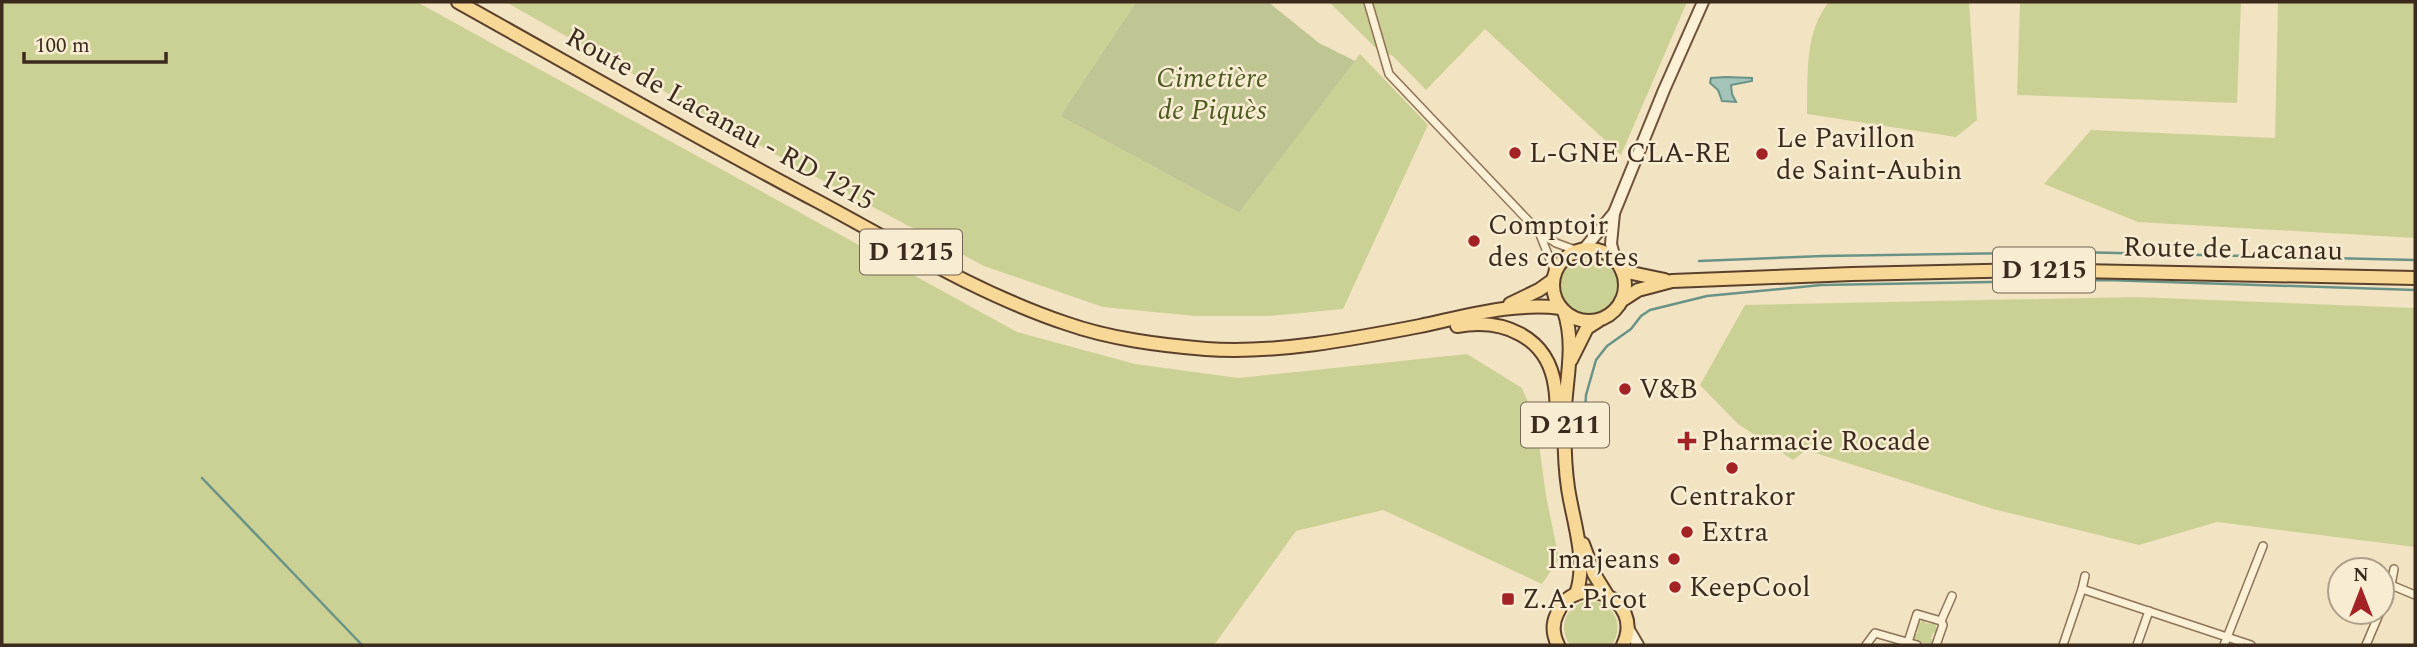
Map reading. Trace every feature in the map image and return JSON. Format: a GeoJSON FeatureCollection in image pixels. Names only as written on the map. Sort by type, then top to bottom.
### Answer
{"type":"FeatureCollection","features":[{"type":"Feature","properties":{"kind":"main road","name":"Route de Lacanau - RD 1215"},"geometry":{"type":"LineString","coordinates":[[458,2],[736,159],[1013,304],[1068,325],[1145,342],[1209,349],[1275,348],[1408,328]]}},
{"type":"Feature","properties":{"kind":"main road"},"geometry":{"type":"LineString","coordinates":[[1614,213],[1581,250],[1563,260],[1554,276],[1555,298],[1563,310],[1581,320],[1600,319],[1609,315],[1621,301],[1625,281],[1611,244],[1614,213],[1703,2]]}},
{"type":"Feature","properties":{"kind":"main road"},"geometry":{"type":"LineString","coordinates":[[1581,250],[1602,251],[1619,266]]}},
{"type":"Feature","properties":{"kind":"main road","name":"D 1215"},"geometry":{"type":"LineString","coordinates":[[1619,266],[1672,281]]}},
{"type":"Feature","properties":{"kind":"main road","name":"Route de Lacanau"},"geometry":{"type":"LineString","coordinates":[[1672,281],[2028,270],[2415,278]]}},
{"type":"Feature","properties":{"kind":"main road","name":"D 1215"},"geometry":{"type":"LineString","coordinates":[[1500,309],[1539,290],[1554,276]]}},
{"type":"Feature","properties":{"kind":"main road","name":"D 1215"},"geometry":{"type":"LineString","coordinates":[[1621,301],[1638,290],[1672,281]]}},
{"type":"Feature","properties":{"kind":"main road","name":"D 1215"},"geometry":{"type":"LineString","coordinates":[[1408,328],[1524,306],[1563,310]]}},
{"type":"Feature","properties":{"kind":"main road","name":"D 211"},"geometry":{"type":"LineString","coordinates":[[1563,310],[1568,323],[1570,363],[1564,439],[1581,576],[1576,594]]}},
{"type":"Feature","properties":{"kind":"main road","name":"D 211"},"geometry":{"type":"LineString","coordinates":[[1570,363],[1587,328],[1600,319]]}},
{"type":"Feature","properties":{"kind":"main road"},"geometry":{"type":"LineString","coordinates":[[1408,328],[1491,324],[1513,329],[1541,351],[1555,384],[1556,439],[1568,486]]}},
{"type":"Feature","properties":{"kind":"main road","name":"D 211"},"geometry":{"type":"LineString","coordinates":[[1574,520],[1594,574],[1606,594]]}},
{"type":"Feature","properties":{"kind":"main road"},"geometry":{"type":"LineString","coordinates":[[1558,645],[1554,633],[1555,617],[1567,599],[1588,591],[1606,594],[1619,604],[1625,612],[1628,628],[1637,645]]}},
{"type":"Feature","properties":{"kind":"main road"},"geometry":{"type":"LineString","coordinates":[[1623,645],[1628,628]]}},
{"type":"Feature","properties":{"kind":"street"},"geometry":{"type":"LineString","coordinates":[[1368,2],[1389,74],[1539,232],[1556,243],[1581,250]]}},
{"type":"Feature","properties":{"kind":"street"},"geometry":{"type":"LineString","coordinates":[[1539,232],[1554,276]]}},
{"type":"Feature","properties":{"kind":"street"},"geometry":{"type":"LineString","coordinates":[[2224,645],[2263,546]]}},
{"type":"Feature","properties":{"kind":"street"},"geometry":{"type":"LineString","coordinates":[[2063,645],[2085,576]]}},
{"type":"Feature","properties":{"kind":"street"},"geometry":{"type":"LineString","coordinates":[[2396,587],[2415,595]]}},
{"type":"Feature","properties":{"kind":"street"},"geometry":{"type":"LineString","coordinates":[[2082,589],[2251,645]]}},
{"type":"Feature","properties":{"kind":"street"},"geometry":{"type":"LineString","coordinates":[[1937,645],[1943,625],[1941,621],[1952,596]]}},
{"type":"Feature","properties":{"kind":"street"},"geometry":{"type":"LineString","coordinates":[[2137,645],[2149,611]]}},
{"type":"Feature","properties":{"kind":"street"},"geometry":{"type":"LineString","coordinates":[[1908,642],[1917,614],[1941,621]]}},
{"type":"Feature","properties":{"kind":"street"},"geometry":{"type":"LineString","coordinates":[[2366,645],[2373,626]]}},
{"type":"Feature","properties":{"kind":"street"},"geometry":{"type":"LineString","coordinates":[[1866,645],[1875,633],[1917,645]]}},
{"type":"Feature","properties":{"kind":"green space"},"geometry":{"type":"Polygon","coordinates":[[[2,2],[417,2],[1017,332],[1135,364],[1238,378],[1467,354],[1522,388],[1536,422],[1546,496],[1559,559],[1542,584],[1383,510],[1296,531],[1214,645],[2,645],[2,2]]]}},
{"type":"Feature","properties":{"kind":"green space"},"geometry":{"type":"Polygon","coordinates":[[[506,2],[1136,2],[1060,116],[1239,213],[1360,54],[1428,125],[1343,309],[1269,316],[1195,316],[1103,307],[984,266],[805,171],[506,2]]]}},
{"type":"Feature","properties":{"kind":"green space","name":"Cimetière de Piquès"},"geometry":{"type":"Polygon","coordinates":[[[1136,2],[1268,2],[1319,43],[1355,61],[1239,213],[1060,116],[1136,2]]]}},
{"type":"Feature","properties":{"kind":"green space"},"geometry":{"type":"Polygon","coordinates":[[[1329,2],[1687,2],[1621,155],[1485,29],[1426,90],[1393,56],[1377,49],[1329,2]]]}},
{"type":"Feature","properties":{"kind":"green space"},"geometry":{"type":"Polygon","coordinates":[[[1829,2],[1969,2],[1977,120],[1956,137],[1807,114],[1811,41],[1821,14],[1829,2]]]}},
{"type":"Feature","properties":{"kind":"green space"},"geometry":{"type":"Polygon","coordinates":[[[2020,2],[2241,2],[2237,103],[2017,95],[2020,2]]]}},
{"type":"Feature","properties":{"kind":"green space"},"geometry":{"type":"Polygon","coordinates":[[[2278,2],[2415,2],[2415,238],[2138,222],[2044,184],[2091,130],[2275,138],[2278,2]]]}},
{"type":"Feature","properties":{"kind":"green space"},"geometry":{"type":"Polygon","coordinates":[[[1590,255],[1611,265],[1618,285],[1611,304],[1600,312],[1589,315],[1568,306],[1559,286],[1561,273],[1570,261],[1586,261],[1590,255]]]}},
{"type":"Feature","properties":{"kind":"green space"},"geometry":{"type":"Polygon","coordinates":[[[2136,297],[2415,308],[2415,547],[2217,522],[2139,545],[1993,509],[1806,450],[1793,460],[1738,424],[1700,385],[1745,305],[2136,297]]]}},
{"type":"Feature","properties":{"kind":"green space"},"geometry":{"type":"Polygon","coordinates":[[[1590,600],[1605,606],[1615,616],[1617,630],[1612,645],[1570,645],[1566,637],[1566,616],[1582,602],[1590,600]]]}},
{"type":"Feature","properties":{"kind":"green space"},"geometry":{"type":"Polygon","coordinates":[[[1926,620],[1925,623],[1935,624],[1937,629],[1936,633],[1933,633],[1931,639],[1934,640],[1931,645],[1914,641],[1918,623],[1926,620]]]}},
{"type":"Feature","properties":{"kind":"water"},"geometry":{"type":"Polygon","coordinates":[[[1711,78],[1752,78],[1752,81],[1731,85],[1736,102],[1722,101],[1718,90],[1710,83],[1711,78]]]}},
{"type":"Feature","properties":{"kind":"waterway"},"geometry":{"type":"LineString","coordinates":[[1699,261],[2074,252],[2415,260]]}},
{"type":"Feature","properties":{"kind":"waterway"},"geometry":{"type":"LineString","coordinates":[[1584,431],[1586,395],[1596,360],[1607,346],[1631,329],[1641,316],[1650,310],[1707,296],[1821,285],[2106,280],[2415,290]]}},
{"type":"Feature","properties":{"kind":"waterway"},"geometry":{"type":"LineString","coordinates":[[202,478],[362,645]]}},
{"type":"Feature","properties":{"kind":"place","name":"L-GNE CLA-RE"},"geometry":{"type":"Point","coordinates":[1515,153]}},
{"type":"Feature","properties":{"kind":"place","name":"Le Pavillon de Saint-Aubin"},"geometry":{"type":"Point","coordinates":[1762,154]}},
{"type":"Feature","properties":{"kind":"place","name":"Comptoir des cocottes"},"geometry":{"type":"Point","coordinates":[1474,241]}},
{"type":"Feature","properties":{"kind":"place","name":"V&B"},"geometry":{"type":"Point","coordinates":[1625,389]}},
{"type":"Feature","properties":{"kind":"place","name":"Pharmacie Rocade"},"geometry":{"type":"Point","coordinates":[1687,441]}},
{"type":"Feature","properties":{"kind":"place","name":"Centrakor"},"geometry":{"type":"Point","coordinates":[1732,468]}},
{"type":"Feature","properties":{"kind":"place","name":"Extra"},"geometry":{"type":"Point","coordinates":[1687,532]}},
{"type":"Feature","properties":{"kind":"place","name":"Imajeans"},"geometry":{"type":"Point","coordinates":[1674,559]}},
{"type":"Feature","properties":{"kind":"place","name":"KeepCool"},"geometry":{"type":"Point","coordinates":[1675,587]}},
{"type":"Feature","properties":{"kind":"place","name":"Z.A. Picot"},"geometry":{"type":"Point","coordinates":[1508,599]}}]}
